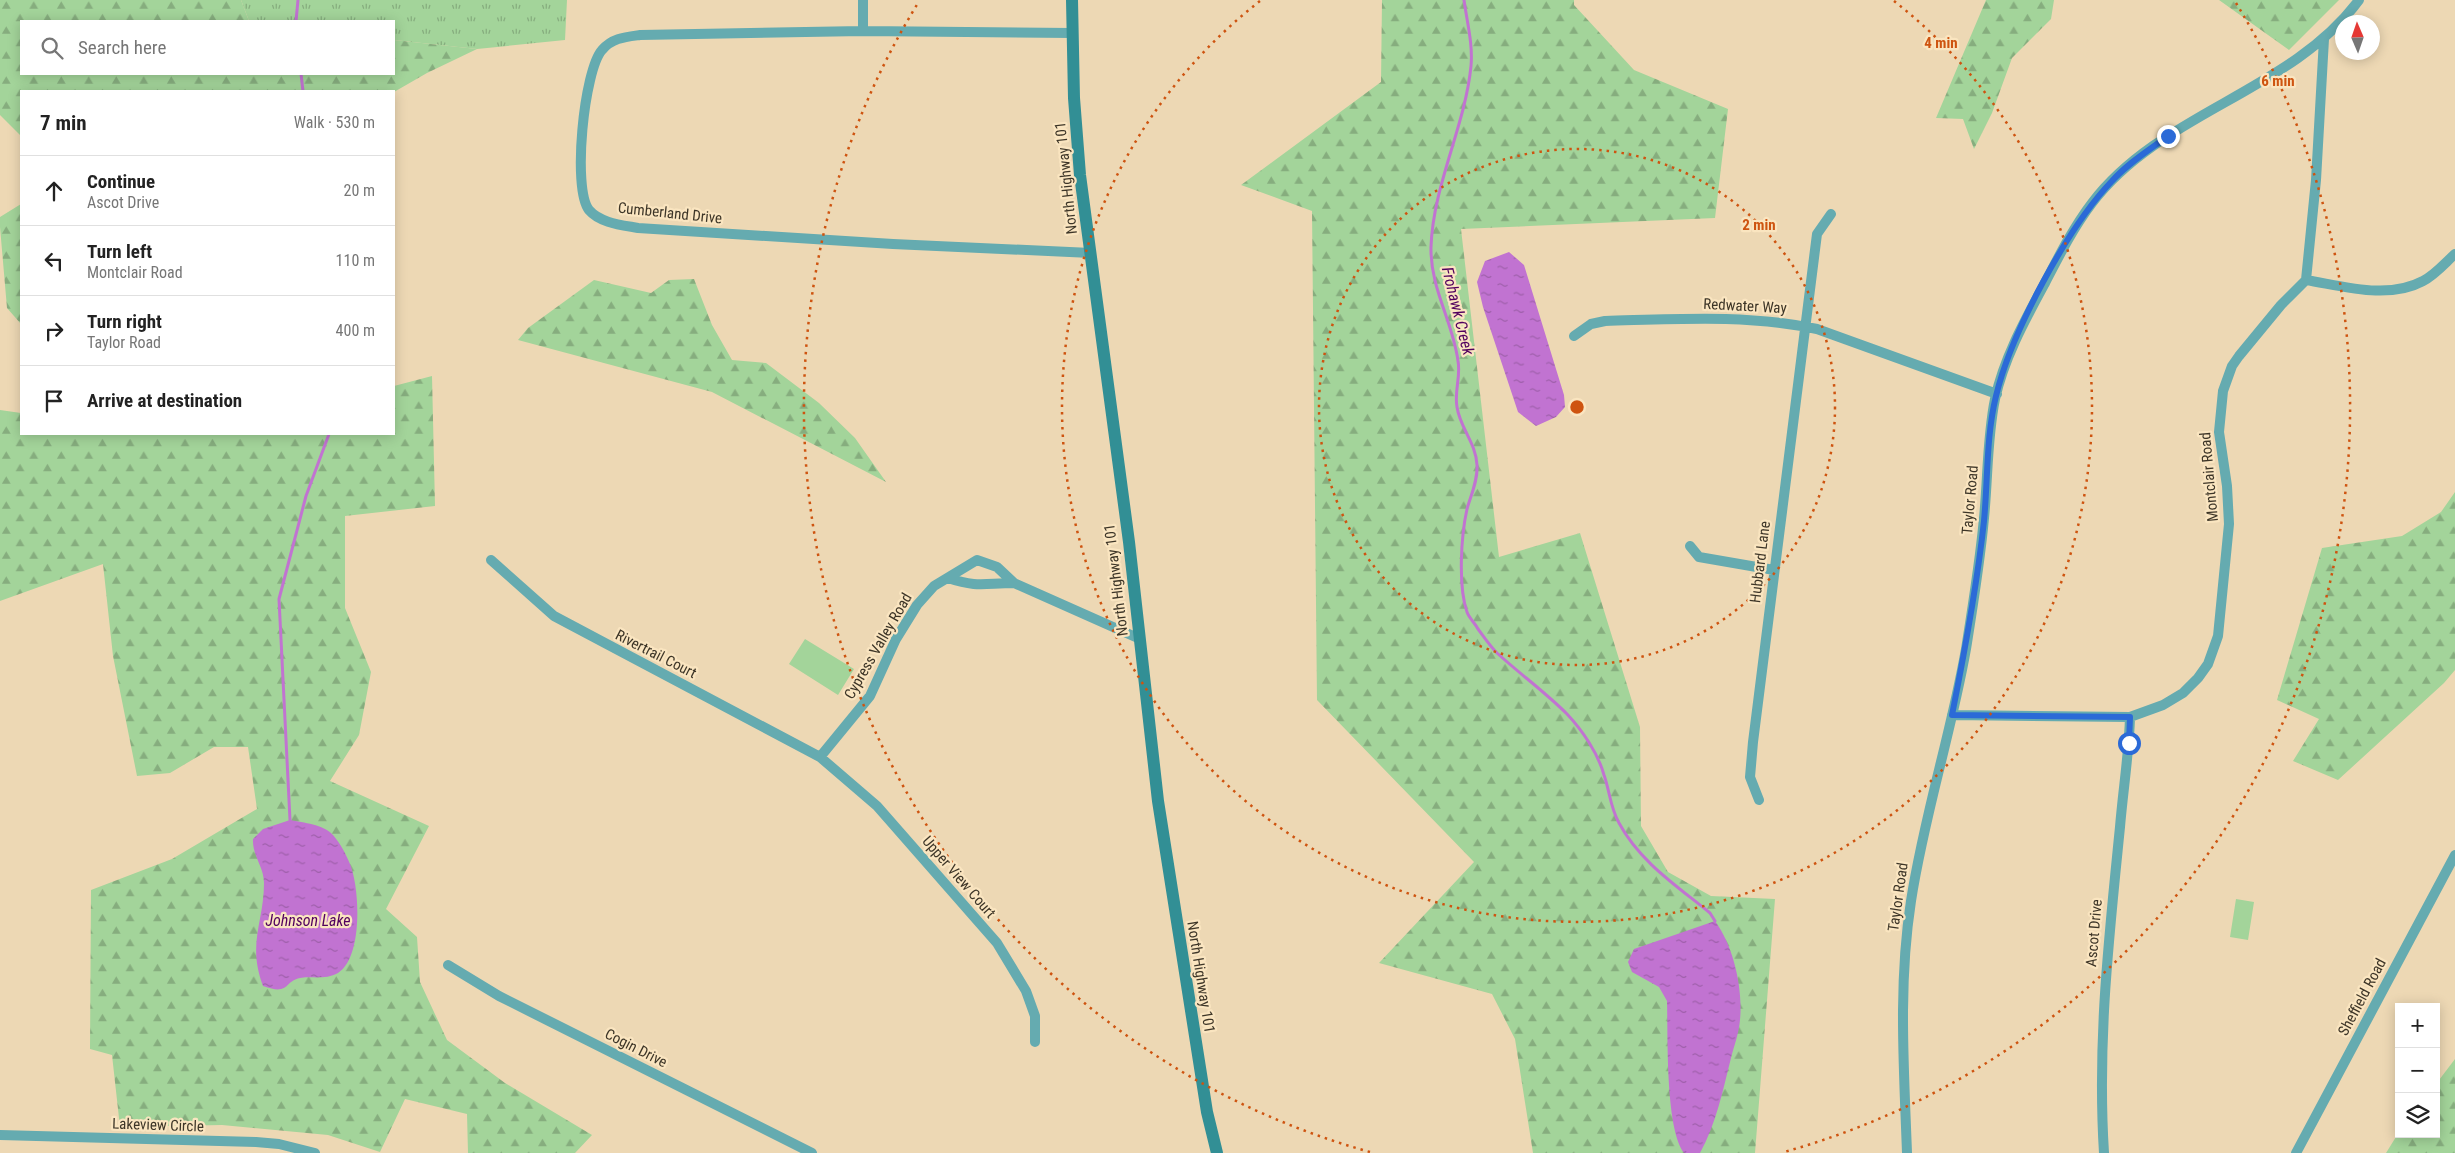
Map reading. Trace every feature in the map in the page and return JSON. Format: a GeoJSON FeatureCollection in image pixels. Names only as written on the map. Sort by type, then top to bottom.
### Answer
{"type":"FeatureCollection","features":[{"type":"Feature","properties":{"kind":"main road","name":"North Highway 101"},"geometry":{"type":"LineString","coordinates":[[1072,0],[1076,141],[1168,874],[1207,1112],[1218,1153]]}},
{"type":"Feature","properties":{"kind":"street"},"geometry":{"type":"LineString","coordinates":[[863,0],[864,32]]}},
{"type":"Feature","properties":{"kind":"street","name":"Taylor Road"},"geometry":{"type":"LineString","coordinates":[[1907,1153],[1903,1047],[1906,947],[1917,868],[1952,715],[1978,576],[1990,432],[1997,394],[2012,349],[2055,263],[2093,202],[2113,179],[2134,160],[2168,136],[2262,80],[2324,39],[2359,0]]}},
{"type":"Feature","properties":{"kind":"street","name":"Cumberland Drive"},"geometry":{"type":"LineString","coordinates":[[1072,33],[864,32],[640,35],[620,38],[610,42],[595,59],[586,97],[581,162],[582,190],[586,205],[593,214],[607,221],[662,230],[1091,253]]}},
{"type":"Feature","properties":{"kind":"street"},"geometry":{"type":"LineString","coordinates":[[2324,39],[2316,180],[2306,280],[2374,290],[2402,289],[2424,281],[2455,254]]}},
{"type":"Feature","properties":{"kind":"street","name":"Hubbard Lane"},"geometry":{"type":"LineString","coordinates":[[1759,800],[1750,777],[1774,570],[1817,234],[1831,214]]}},
{"type":"Feature","properties":{"kind":"street","name":"Montclair Road"},"geometry":{"type":"LineString","coordinates":[[1952,715],[2130,717],[2163,705],[2183,693],[2198,678],[2214,652],[2224,587],[2229,524],[2227,486],[2219,432],[2223,391],[2232,366],[2239,356],[2281,305],[2306,280]]}},
{"type":"Feature","properties":{"kind":"street","name":"Redwater Way"},"geometry":{"type":"LineString","coordinates":[[1574,336],[1591,324],[1605,321],[1735,318],[1804,326],[1997,394]]}},
{"type":"Feature","properties":{"kind":"street"},"geometry":{"type":"LineString","coordinates":[[1690,546],[1699,557],[1774,570]]}},
{"type":"Feature","properties":{"kind":"street","name":"Rivertrail Court"},"geometry":{"type":"LineString","coordinates":[[491,560],[554,616],[820,757]]}},
{"type":"Feature","properties":{"kind":"street","name":"Cypress Valley Road"},"geometry":{"type":"LineString","coordinates":[[820,757],[870,696],[896,639],[917,605],[934,586],[977,560],[997,567],[1014,583],[1140,640]]}},
{"type":"Feature","properties":{"kind":"street"},"geometry":{"type":"LineString","coordinates":[[948,578],[969,585],[986,586],[1014,583]]}},
{"type":"Feature","properties":{"kind":"street","name":"Ascot Drive"},"geometry":{"type":"LineString","coordinates":[[2104,1153],[2100,1095],[2100,1051],[2107,954],[2130,717]]}},
{"type":"Feature","properties":{"kind":"street","name":"Upper View Court"},"geometry":{"type":"LineString","coordinates":[[820,757],[876,806],[997,943],[1026,991],[1036,1016],[1035,1042]]}},
{"type":"Feature","properties":{"kind":"street","name":"Sheffield Road"},"geometry":{"type":"LineString","coordinates":[[2296,1153],[2455,855]]}},
{"type":"Feature","properties":{"kind":"street","name":"Cogin Drive"},"geometry":{"type":"LineString","coordinates":[[448,965],[499,996],[812,1153]]}},
{"type":"Feature","properties":{"kind":"street","name":"Lakeview Circle"},"geometry":{"type":"LineString","coordinates":[[0,1135],[256,1142],[279,1144],[314,1153]]}},
{"type":"Feature","properties":{"kind":"green space"},"geometry":{"type":"Polygon","coordinates":[[[0,0],[241,0],[249,20],[20,20],[20,75],[395,75],[395,40],[477,49],[427,73],[395,91],[20,90],[20,135],[0,115],[0,0]]]}},
{"type":"Feature","properties":{"kind":"green space"},"geometry":{"type":"Polygon","coordinates":[[[241,0],[567,0],[565,40],[477,49],[395,40],[395,20],[249,20],[241,0]]]}},
{"type":"Feature","properties":{"kind":"green space"},"geometry":{"type":"Polygon","coordinates":[[[1382,0],[1574,0],[1574,5],[1634,70],[1728,109],[1715,218],[1461,229],[1499,557],[1580,533],[1640,727],[1641,826],[1668,872],[1711,896],[1775,899],[1755,1153],[1533,1153],[1515,1039],[1492,994],[1379,963],[1474,862],[1317,700],[1312,211],[1241,185],[1381,82],[1382,0]]]}},
{"type":"Feature","properties":{"kind":"green space"},"geometry":{"type":"Polygon","coordinates":[[[1986,0],[2054,0],[2051,19],[2012,58],[1992,113],[1974,149],[1963,119],[1936,118],[1986,0]]]}},
{"type":"Feature","properties":{"kind":"green space"},"geometry":{"type":"Polygon","coordinates":[[[2219,0],[2339,0],[2289,50],[2219,0]]]}},
{"type":"Feature","properties":{"kind":"green space"},"geometry":{"type":"Polygon","coordinates":[[[20,205],[20,323],[7,308],[0,217],[20,205]]]}},
{"type":"Feature","properties":{"kind":"green space"},"geometry":{"type":"Polygon","coordinates":[[[694,279],[712,325],[732,360],[766,363],[819,403],[855,438],[886,482],[712,392],[518,340],[528,328],[594,280],[651,293],[669,280],[694,279]]]}},
{"type":"Feature","properties":{"kind":"green space"},"geometry":{"type":"Polygon","coordinates":[[[432,376],[435,506],[345,516],[345,608],[371,672],[359,735],[330,781],[429,826],[386,909],[417,937],[420,982],[447,1040],[505,1083],[592,1135],[575,1153],[468,1153],[467,1114],[405,1099],[380,1152],[328,1135],[222,1125],[120,1127],[112,1055],[90,1049],[91,890],[172,859],[257,809],[248,747],[214,747],[170,773],[137,776],[113,656],[103,564],[0,601],[0,410],[20,413],[20,435],[395,435],[395,386],[432,376]]]}},
{"type":"Feature","properties":{"kind":"green space"},"geometry":{"type":"Polygon","coordinates":[[[2455,492],[2455,670],[2444,683],[2338,780],[2293,761],[2319,719],[2277,700],[2322,548],[2402,536],[2441,512],[2455,492]]]}},
{"type":"Feature","properties":{"kind":"green space"},"geometry":{"type":"Polygon","coordinates":[[[805,639],[854,669],[838,695],[789,664],[805,639]]]}},
{"type":"Feature","properties":{"kind":"green space"},"geometry":{"type":"Polygon","coordinates":[[[2236,899],[2254,902],[2248,940],[2230,937],[2236,899]]]}},
{"type":"Feature","properties":{"kind":"green space"},"geometry":{"type":"Polygon","coordinates":[[[2455,1059],[2455,1153],[2386,1153],[2395,1138],[2440,1138],[2440,1079],[2455,1059]]]}},
{"type":"Feature","properties":{"kind":"water"},"geometry":{"type":"Polygon","coordinates":[[[1509,252],[1524,265],[1564,395],[1565,407],[1556,417],[1536,426],[1518,412],[1483,307],[1477,282],[1485,261],[1509,252]]]}},
{"type":"Feature","properties":{"kind":"water","name":"Johnson Lake"},"geometry":{"type":"Polygon","coordinates":[[[290,820],[324,828],[333,835],[340,845],[353,875],[356,889],[357,922],[352,953],[346,965],[338,973],[324,977],[300,978],[282,989],[272,989],[263,986],[256,958],[257,933],[264,883],[254,850],[253,839],[263,829],[290,820]]]}},
{"type":"Feature","properties":{"kind":"water"},"geometry":{"type":"Polygon","coordinates":[[[1715,921],[1722,931],[1736,969],[1741,1008],[1738,1035],[1719,1107],[1706,1142],[1700,1153],[1684,1153],[1678,1141],[1673,1123],[1669,1080],[1667,1001],[1659,987],[1632,972],[1628,962],[1634,949],[1715,921]]]}},
{"type":"Feature","properties":{"kind":"waterway"},"geometry":{"type":"LineString","coordinates":[[296,20],[298,0]]}},
{"type":"Feature","properties":{"kind":"waterway","name":"Frohawk Creek"},"geometry":{"type":"LineString","coordinates":[[1464,0],[1471,58],[1468,89],[1437,201],[1431,247],[1434,277],[1452,332],[1458,361],[1457,407],[1461,422],[1474,450],[1477,465],[1475,482],[1467,509],[1462,547],[1461,575],[1464,601],[1469,616],[1497,653],[1559,706],[1584,735],[1594,750],[1601,767],[1616,817],[1637,850],[1672,883],[1710,913],[1715,921]]}},
{"type":"Feature","properties":{"kind":"waterway"},"geometry":{"type":"LineString","coordinates":[[301,75],[303,90]]}},
{"type":"Feature","properties":{"kind":"waterway"},"geometry":{"type":"LineString","coordinates":[[290,820],[279,599],[306,496],[329,435]]}},
{"type":"Feature","properties":{"kind":"route"},"geometry":{"type":"LineString","coordinates":[[2129,743],[2130,717],[1952,715],[1978,576],[1990,432],[2002,374],[2035,301],[2076,227],[2093,202],[2113,179],[2134,160],[2168,136]]}}]}
